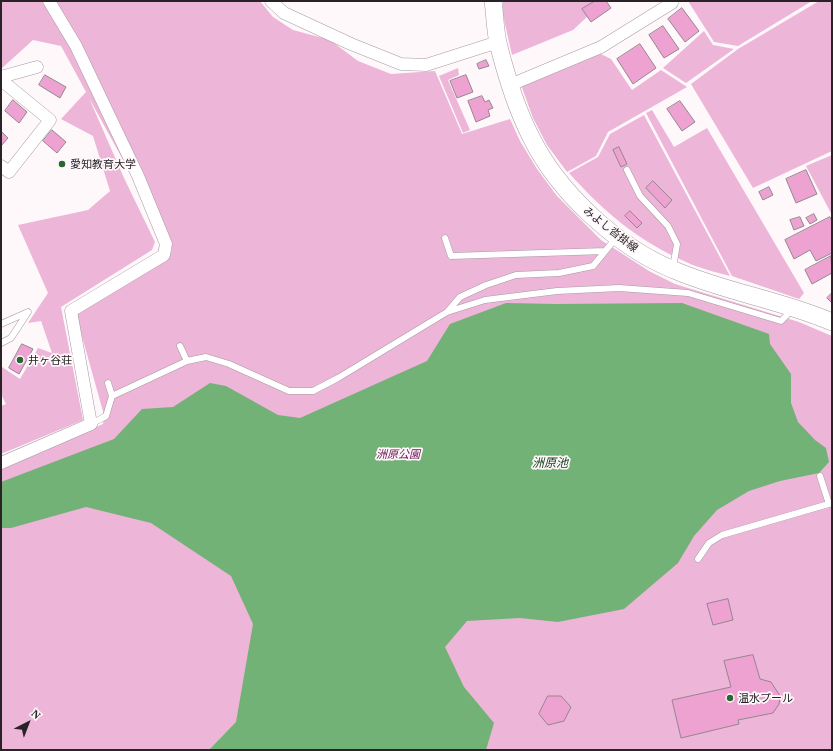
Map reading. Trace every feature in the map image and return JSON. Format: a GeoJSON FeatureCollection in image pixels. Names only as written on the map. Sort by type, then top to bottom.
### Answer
{"type":"FeatureCollection","features":[{"type":"Feature","properties":{"kind":"main road","name":"みよし沓掛線"},"geometry":{"type":"LineString","coordinates":[[493,1],[498,42],[510,85],[521,116],[531,138],[545,161],[580,205],[617,237],[642,254],[673,270],[708,283],[829,317]]}},
{"type":"Feature","properties":{"kind":"street"},"geometry":{"type":"LineString","coordinates":[[1,463],[91,424],[70,311],[164,255],[166,244],[138,176],[76,46],[49,1]]}},
{"type":"Feature","properties":{"kind":"street"},"geometry":{"type":"LineString","coordinates":[[271,1],[284,13],[351,44],[401,64],[426,65],[498,42]]}},
{"type":"Feature","properties":{"kind":"street"},"geometry":{"type":"LineString","coordinates":[[510,85],[600,47],[672,3]]}},
{"type":"Feature","properties":{"kind":"street"},"geometry":{"type":"LineString","coordinates":[[1,79],[37,67]]}},
{"type":"Feature","properties":{"kind":"street"},"geometry":{"type":"LineString","coordinates":[[1,79],[50,120],[9,172],[1,166]]}},
{"type":"Feature","properties":{"kind":"lane"},"geometry":{"type":"LineString","coordinates":[[627,170],[640,196],[668,226],[677,244],[673,270]]}},
{"type":"Feature","properties":{"kind":"lane"},"geometry":{"type":"LineString","coordinates":[[447,312],[460,297],[486,285],[516,276],[559,273],[593,266],[617,237]]}},
{"type":"Feature","properties":{"kind":"lane"},"geometry":{"type":"LineString","coordinates":[[445,238],[451,256],[605,251]]}},
{"type":"Feature","properties":{"kind":"lane"},"geometry":{"type":"LineString","coordinates":[[112,396],[187,361],[206,357],[229,364],[289,391],[313,390],[338,378],[447,312],[485,300],[557,291],[619,288],[688,293],[781,321],[793,308]]}},
{"type":"Feature","properties":{"kind":"lane"},"geometry":{"type":"LineString","coordinates":[[1,324],[28,312],[11,338],[1,343]]}},
{"type":"Feature","properties":{"kind":"lane"},"geometry":{"type":"LineString","coordinates":[[180,346],[187,361]]}},
{"type":"Feature","properties":{"kind":"lane"},"geometry":{"type":"LineString","coordinates":[[91,424],[106,416],[112,396],[108,383]]}},
{"type":"Feature","properties":{"kind":"lane"},"geometry":{"type":"LineString","coordinates":[[698,560],[709,543],[722,535],[830,504],[820,476]]}},
{"type":"Feature","properties":{"kind":"green space","name":"洲原公園"},"geometry":{"type":"Polygon","coordinates":[[[1,1],[260,1],[273,17],[293,30],[330,40],[358,61],[391,74],[435,71],[462,134],[510,119],[520,141],[537,169],[557,196],[601,240],[649,271],[675,284],[799,322],[832,336],[832,750],[1,750],[1,467],[103,424],[104,415],[76,315],[169,257],[172,249],[89,98],[124,178],[155,242],[152,250],[61,307],[83,420],[1,454],[1,406],[6,404],[1,394],[2,367],[20,379],[38,348],[52,353],[41,321],[28,323],[48,293],[18,225],[88,210],[110,191],[93,136],[61,119],[86,92],[61,46],[33,40],[1,69],[1,1]]]}},
{"type":"Feature","properties":{"kind":"green space"},"geometry":{"type":"Polygon","coordinates":[[[503,1],[604,1],[573,30],[512,55],[502,11],[503,1]]]}},
{"type":"Feature","properties":{"kind":"green space"},"geometry":{"type":"Polygon","coordinates":[[[688,1],[812,1],[738,46],[714,42],[688,1]]]}},
{"type":"Feature","properties":{"kind":"green space"},"geometry":{"type":"Polygon","coordinates":[[[819,1],[832,1],[832,151],[753,188],[691,84],[738,49],[819,1]]]}},
{"type":"Feature","properties":{"kind":"green space"},"geometry":{"type":"Polygon","coordinates":[[[704,31],[713,45],[734,49],[686,83],[663,68],[704,31]]]}},
{"type":"Feature","properties":{"kind":"green space"},"geometry":{"type":"Polygon","coordinates":[[[599,53],[611,59],[632,90],[661,70],[687,87],[608,132],[596,156],[567,172],[547,145],[533,118],[521,85],[599,53]]]}},
{"type":"Feature","properties":{"kind":"green space"},"geometry":{"type":"Polygon","coordinates":[[[458,68],[459,75],[448,80],[470,130],[463,133],[439,76],[458,68]]]}},
{"type":"Feature","properties":{"kind":"green space"},"geometry":{"type":"Polygon","coordinates":[[[652,110],[674,147],[707,128],[804,293],[799,299],[732,276],[646,113],[652,110]]]}},
{"type":"Feature","properties":{"kind":"green space"},"geometry":{"type":"Polygon","coordinates":[[[644,115],[730,276],[691,264],[652,244],[622,224],[595,200],[569,173],[598,157],[610,134],[644,115]]]}},
{"type":"Feature","properties":{"kind":"green space"},"geometry":{"type":"Polygon","coordinates":[[[832,155],[832,215],[806,166],[832,155]]]}},
{"type":"Feature","properties":{"kind":"water","name":"洲原池"},"geometry":{"type":"Polygon","coordinates":[[[506,303],[682,303],[769,334],[770,344],[791,374],[791,403],[798,422],[815,440],[826,448],[829,462],[819,473],[780,481],[749,491],[717,510],[694,536],[678,563],[624,609],[558,622],[520,618],[467,621],[445,647],[464,687],[494,723],[486,750],[209,750],[236,722],[253,624],[231,576],[151,523],[86,507],[11,528],[1,528],[1,482],[114,439],[142,409],[173,407],[210,383],[226,386],[278,415],[300,418],[427,361],[450,324],[506,303]]]}},
{"type":"Feature","properties":{"kind":"building"},"geometry":{"type":"Polygon","coordinates":[[[595,1],[606,1],[611,8],[591,22],[582,9],[595,1]]]}},
{"type":"Feature","properties":{"kind":"building"},"geometry":{"type":"Polygon","coordinates":[[[682,8],[699,31],[685,42],[668,19],[682,8]]]}},
{"type":"Feature","properties":{"kind":"building"},"geometry":{"type":"Polygon","coordinates":[[[663,26],[679,49],[664,58],[649,35],[663,26]]]}},
{"type":"Feature","properties":{"kind":"building"},"geometry":{"type":"Polygon","coordinates":[[[640,44],[656,68],[633,84],[617,59],[640,44]]]}},
{"type":"Feature","properties":{"kind":"building"},"geometry":{"type":"Polygon","coordinates":[[[486,60],[489,66],[479,69],[477,64],[486,60]]]}},
{"type":"Feature","properties":{"kind":"building"},"geometry":{"type":"Polygon","coordinates":[[[45,75],[66,87],[60,98],[39,85],[45,75]]]}},
{"type":"Feature","properties":{"kind":"building"},"geometry":{"type":"Polygon","coordinates":[[[466,75],[473,92],[457,98],[450,81],[466,75]]]}},
{"type":"Feature","properties":{"kind":"building"},"geometry":{"type":"Polygon","coordinates":[[[482,96],[485,102],[489,100],[493,108],[488,110],[490,116],[476,122],[468,101],[482,96]]]}},
{"type":"Feature","properties":{"kind":"building"},"geometry":{"type":"Polygon","coordinates":[[[13,100],[27,112],[19,123],[5,111],[13,100]]]}},
{"type":"Feature","properties":{"kind":"building"},"geometry":{"type":"Polygon","coordinates":[[[680,101],[695,122],[682,131],[667,109],[680,101]]]}},
{"type":"Feature","properties":{"kind":"building"},"geometry":{"type":"Polygon","coordinates":[[[52,130],[66,142],[57,153],[43,141],[52,130]]]}},
{"type":"Feature","properties":{"kind":"building"},"geometry":{"type":"Polygon","coordinates":[[[1,131],[8,138],[1,146],[1,131]]]}},
{"type":"Feature","properties":{"kind":"building"},"geometry":{"type":"Polygon","coordinates":[[[619,147],[627,164],[621,167],[613,150],[619,147]]]}},
{"type":"Feature","properties":{"kind":"building"},"geometry":{"type":"Polygon","coordinates":[[[806,170],[817,194],[796,203],[786,179],[806,170]]]}},
{"type":"Feature","properties":{"kind":"building"},"geometry":{"type":"Polygon","coordinates":[[[653,181],[672,200],[665,208],[646,188],[653,181]]]}},
{"type":"Feature","properties":{"kind":"building"},"geometry":{"type":"Polygon","coordinates":[[[769,187],[773,195],[763,200],[759,192],[769,187]]]}},
{"type":"Feature","properties":{"kind":"building"},"geometry":{"type":"Polygon","coordinates":[[[630,211],[642,223],[637,228],[625,216],[630,211]]]}},
{"type":"Feature","properties":{"kind":"building"},"geometry":{"type":"Polygon","coordinates":[[[814,214],[817,220],[810,224],[806,218],[814,214]]]}},
{"type":"Feature","properties":{"kind":"building"},"geometry":{"type":"Polygon","coordinates":[[[800,217],[804,226],[794,230],[790,220],[800,217]]]}},
{"type":"Feature","properties":{"kind":"building"},"geometry":{"type":"Polygon","coordinates":[[[830,217],[832,221],[832,253],[816,261],[810,250],[794,259],[785,240],[830,217]]]}},
{"type":"Feature","properties":{"kind":"building"},"geometry":{"type":"Polygon","coordinates":[[[831,256],[832,273],[812,284],[805,270],[831,256]]]}},
{"type":"Feature","properties":{"kind":"building"},"geometry":{"type":"Polygon","coordinates":[[[832,293],[832,303],[827,298],[832,293]]]}},
{"type":"Feature","properties":{"kind":"building"},"geometry":{"type":"Polygon","coordinates":[[[22,344],[33,349],[19,374],[9,368],[22,344]]]}},
{"type":"Feature","properties":{"kind":"building"},"geometry":{"type":"Polygon","coordinates":[[[728,599],[733,620],[713,625],[707,604],[728,599]]]}},
{"type":"Feature","properties":{"kind":"building","name":"温水プール"},"geometry":{"type":"Polygon","coordinates":[[[753,655],[760,679],[771,682],[780,696],[779,704],[773,713],[738,720],[739,724],[681,738],[672,700],[731,687],[724,661],[753,655]]]}},
{"type":"Feature","properties":{"kind":"building"},"geometry":{"type":"Polygon","coordinates":[[[548,696],[561,696],[571,707],[564,721],[548,725],[539,714],[548,696]]]}},
{"type":"Feature","properties":{"kind":"place","name":"愛知教育大学"},"geometry":{"type":"Point","coordinates":[62,164]}},
{"type":"Feature","properties":{"kind":"place","name":"井ヶ谷荘"},"geometry":{"type":"Point","coordinates":[20,360]}},
{"type":"Feature","properties":{"kind":"place","name":"温水プール"},"geometry":{"type":"Point","coordinates":[730,698]}}]}
